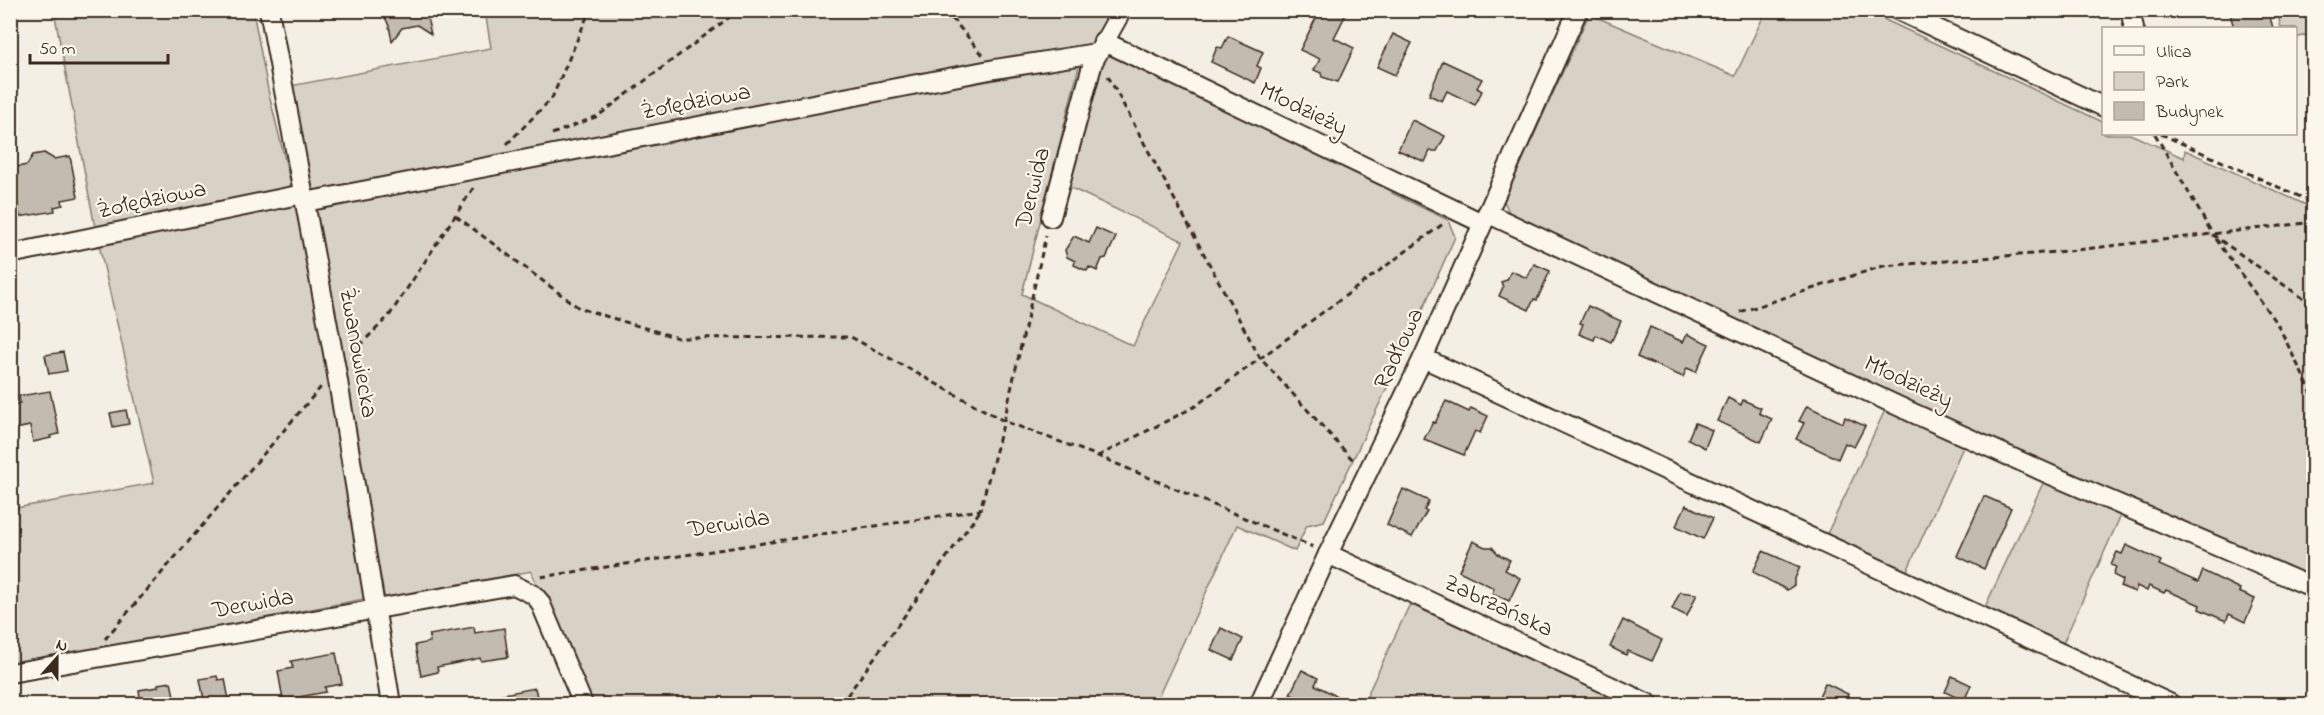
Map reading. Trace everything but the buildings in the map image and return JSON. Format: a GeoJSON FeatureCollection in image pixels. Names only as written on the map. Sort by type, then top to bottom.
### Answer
{"type":"FeatureCollection","features":[{"type":"Feature","properties":{"kind":"street","name":"Żwanowiecka"},"geometry":{"type":"LineString","coordinates":[[269,10],[336,369],[392,705]]}},
{"type":"Feature","properties":{"kind":"street","name":"Derwida"},"geometry":{"type":"LineString","coordinates":[[1051,217],[1100,47],[1122,10]]}},
{"type":"Feature","properties":{"kind":"street","name":"Radłowa"},"geometry":{"type":"LineString","coordinates":[[1259,705],[1328,554],[1423,358],[1578,10]]}},
{"type":"Feature","properties":{"kind":"street"},"geometry":{"type":"LineString","coordinates":[[1897,10],[2102,107]]}},
{"type":"Feature","properties":{"kind":"street"},"geometry":{"type":"LineString","coordinates":[[2130,10],[2134,27]]}},
{"type":"Feature","properties":{"kind":"street","name":"Żołędziowa"},"geometry":{"type":"LineString","coordinates":[[10,254],[304,198],[485,168],[1100,47]]}},
{"type":"Feature","properties":{"kind":"street","name":"Młodzieży"},"geometry":{"type":"LineString","coordinates":[[1100,47],[1455,209],[1485,218],[1715,320],[2051,475],[2313,588]]}},
{"type":"Feature","properties":{"kind":"street"},"geometry":{"type":"LineString","coordinates":[[1423,358],[2171,705]]}},
{"type":"Feature","properties":{"kind":"street","name":"Zabrzańska"},"geometry":{"type":"LineString","coordinates":[[1328,554],[1648,705]]}},
{"type":"Feature","properties":{"kind":"street","name":"Derwida"},"geometry":{"type":"LineString","coordinates":[[10,673],[504,585],[514,585],[525,589]]}},
{"type":"Feature","properties":{"kind":"street"},"geometry":{"type":"LineString","coordinates":[[525,589],[540,602],[583,705]]}},
{"type":"Feature","properties":{"kind":"path"},"geometry":{"type":"LineString","coordinates":[[507,144],[552,98],[590,10]]}},
{"type":"Feature","properties":{"kind":"path"},"geometry":{"type":"LineString","coordinates":[[544,137],[598,116],[740,10]]}},
{"type":"Feature","properties":{"kind":"path"},"geometry":{"type":"LineString","coordinates":[[945,10],[995,69]]}},
{"type":"Feature","properties":{"kind":"path"},"geometry":{"type":"LineString","coordinates":[[1100,47],[1260,358],[1366,475]]}},
{"type":"Feature","properties":{"kind":"path"},"geometry":{"type":"LineString","coordinates":[[2156,135],[2213,235],[2279,327],[2313,398]]}},
{"type":"Feature","properties":{"kind":"path"},"geometry":{"type":"LineString","coordinates":[[2164,135],[2305,199]]}},
{"type":"Feature","properties":{"kind":"path"},"geometry":{"type":"LineString","coordinates":[[101,657],[99,645],[336,369],[389,316],[485,168]]}},
{"type":"Feature","properties":{"kind":"path"},"geometry":{"type":"LineString","coordinates":[[1098,456],[1194,407],[1450,219],[1455,209]]}},
{"type":"Feature","properties":{"kind":"path"},"geometry":{"type":"LineString","coordinates":[[456,216],[579,308],[678,338],[851,337],[1004,421],[1098,456],[1328,554]]}},
{"type":"Feature","properties":{"kind":"path","name":"Derwida"},"geometry":{"type":"LineString","coordinates":[[525,589],[539,578],[554,574],[575,573],[980,510],[1004,421],[1051,217]]}},
{"type":"Feature","properties":{"kind":"path"},"geometry":{"type":"LineString","coordinates":[[1715,320],[1883,266],[2068,251],[2313,222]]}},
{"type":"Feature","properties":{"kind":"path"},"geometry":{"type":"LineString","coordinates":[[2213,235],[2313,306]]}},
{"type":"Feature","properties":{"kind":"path"},"geometry":{"type":"LineString","coordinates":[[841,705],[980,510]]}},
{"type":"Feature","properties":{"kind":"green space"},"geometry":{"type":"Polygon","coordinates":[[[1864,10],[2102,122],[2102,135],[2132,135],[2184,158],[2185,150],[2313,208],[2313,584],[1979,437],[1511,217],[1504,201],[1589,14],[1735,76],[1766,11],[1864,10]]]}},
{"type":"Feature","properties":{"kind":"green space"},"geometry":{"type":"Polygon","coordinates":[[[54,11],[253,11],[268,90],[292,189],[95,227],[54,11]]]}},
{"type":"Feature","properties":{"kind":"green space"},"geometry":{"type":"Polygon","coordinates":[[[485,11],[1112,11],[1095,44],[311,194],[290,86],[491,48],[485,11]]]}},
{"type":"Feature","properties":{"kind":"green space"},"geometry":{"type":"Polygon","coordinates":[[[2277,11],[2313,11],[2313,33],[2297,38],[2297,27],[2281,27],[2277,11]]]}},
{"type":"Feature","properties":{"kind":"green space"},"geometry":{"type":"Polygon","coordinates":[[[1105,48],[1183,90],[1394,186],[1392,193],[1448,220],[1455,237],[1324,521],[1307,525],[1295,551],[1237,525],[1155,704],[589,704],[531,571],[385,601],[313,207],[916,93],[1079,66],[1022,294],[1133,346],[1183,241],[1067,186],[1105,48]]]}},
{"type":"Feature","properties":{"kind":"green space"},"geometry":{"type":"Polygon","coordinates":[[[299,202],[364,599],[11,666],[11,509],[154,483],[98,241],[299,202]]]}},
{"type":"Feature","properties":{"kind":"green space"},"geometry":{"type":"Polygon","coordinates":[[[1886,408],[1964,445],[1907,571],[1827,534],[1886,408]]]}},
{"type":"Feature","properties":{"kind":"green space"},"geometry":{"type":"Polygon","coordinates":[[[2044,481],[2121,515],[2063,643],[1985,607],[2044,481]]]}},
{"type":"Feature","properties":{"kind":"green space"},"geometry":{"type":"Polygon","coordinates":[[[1410,604],[1626,704],[1363,704],[1410,604]]]}}]}
